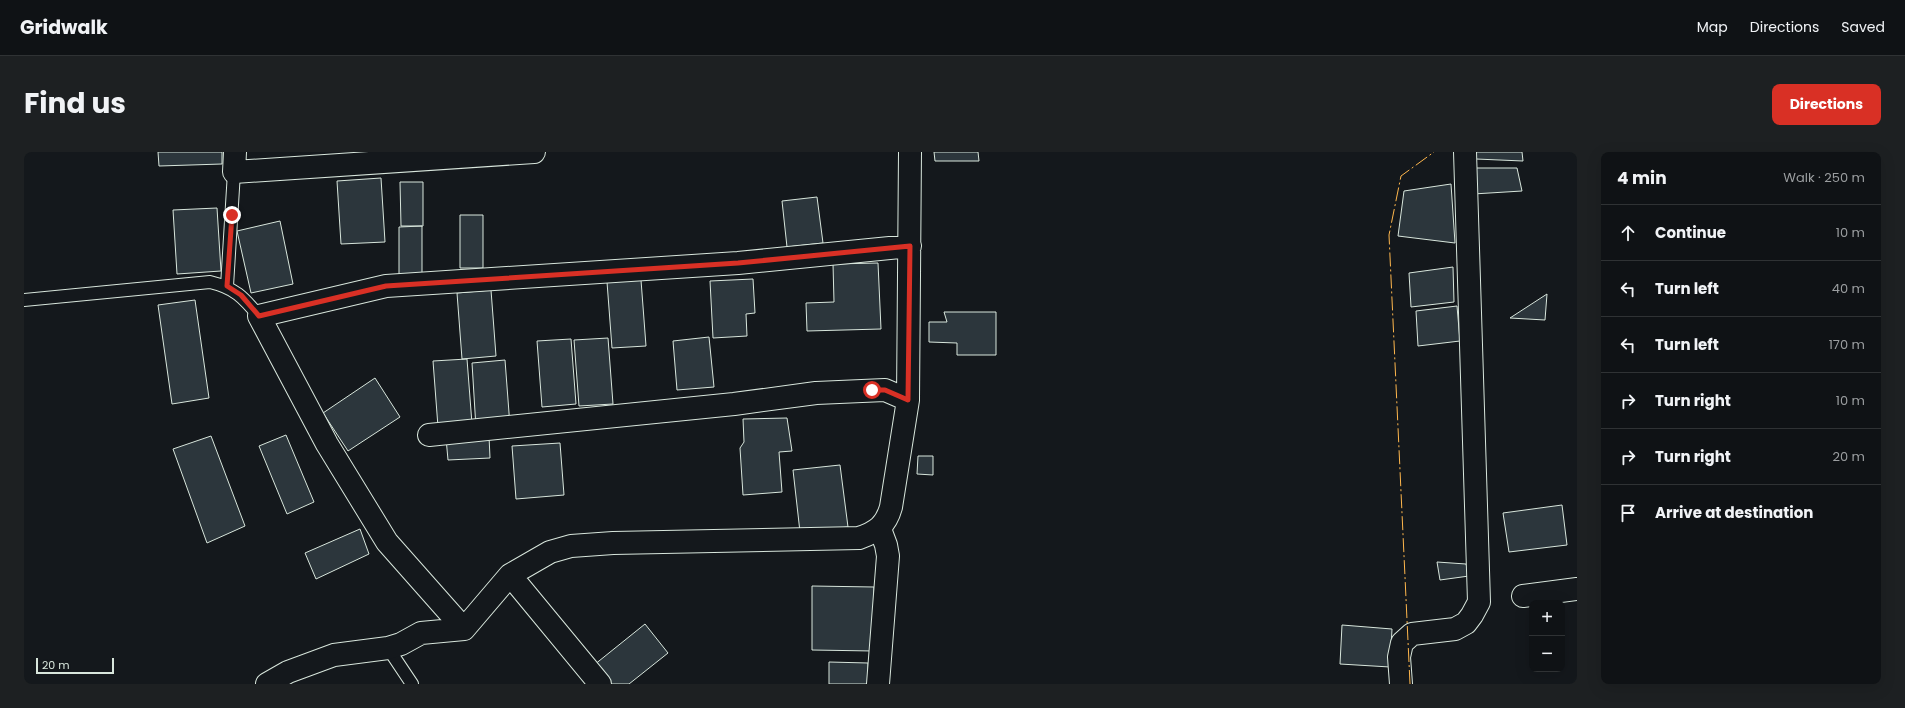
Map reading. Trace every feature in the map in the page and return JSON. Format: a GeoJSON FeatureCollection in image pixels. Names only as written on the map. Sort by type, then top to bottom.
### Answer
{"type":"FeatureCollection","features":[{"type":"Feature","properties":{"kind":"street"},"geometry":{"type":"LineString","coordinates":[[235,162],[534,152]]}},
{"type":"Feature","properties":{"kind":"street"},"geometry":{"type":"LineString","coordinates":[[267,684],[288,672],[334,655],[388,648],[401,644],[421,633],[464,629],[510,575],[550,552],[571,546],[613,543],[859,538],[880,529],[888,519],[892,507],[908,400],[910,152]]}},
{"type":"Feature","properties":{"kind":"street"},"geometry":{"type":"LineString","coordinates":[[1401,684],[1399,657],[1402,643],[1412,634],[1455,629],[1466,623],[1479,602],[1465,152]]}},
{"type":"Feature","properties":{"kind":"street"},"geometry":{"type":"LineString","coordinates":[[464,629],[387,542],[327,444],[259,316],[386,286],[730,264],[910,246]]}},
{"type":"Feature","properties":{"kind":"street"},"geometry":{"type":"LineString","coordinates":[[428,435],[734,404],[816,393],[885,390],[908,400]]}},
{"type":"Feature","properties":{"kind":"street"},"geometry":{"type":"LineString","coordinates":[[878,684],[888,556],[886,545],[880,529]]}},
{"type":"Feature","properties":{"kind":"street"},"geometry":{"type":"LineString","coordinates":[[510,575],[600,684]]}},
{"type":"Feature","properties":{"kind":"street"},"geometry":{"type":"LineString","coordinates":[[1523,596],[1577,589]]}},
{"type":"Feature","properties":{"kind":"lane"},"geometry":{"type":"LineString","coordinates":[[227,286],[235,162]]}},
{"type":"Feature","properties":{"kind":"lane"},"geometry":{"type":"LineString","coordinates":[[24,300],[210,282],[227,286],[241,295],[259,316]]}},
{"type":"Feature","properties":{"kind":"lane"},"geometry":{"type":"LineString","coordinates":[[388,648],[412,684]]}},
{"type":"Feature","properties":{"kind":"building"},"geometry":{"type":"Polygon","coordinates":[[[158,152],[222,152],[222,164],[159,166],[158,152]]]}},
{"type":"Feature","properties":{"kind":"building"},"geometry":{"type":"Polygon","coordinates":[[[934,152],[978,152],[979,161],[935,161],[934,152]]]}},
{"type":"Feature","properties":{"kind":"building"},"geometry":{"type":"Polygon","coordinates":[[[1475,152],[1522,152],[1523,161],[1476,159],[1475,152]]]}},
{"type":"Feature","properties":{"kind":"building"},"geometry":{"type":"Polygon","coordinates":[[[1472,168],[1517,168],[1522,191],[1473,194],[1472,168]]]}},
{"type":"Feature","properties":{"kind":"building"},"geometry":{"type":"Polygon","coordinates":[[[381,178],[385,242],[341,244],[337,181],[381,178]]]}},
{"type":"Feature","properties":{"kind":"building"},"geometry":{"type":"Polygon","coordinates":[[[400,182],[423,182],[423,226],[401,226],[400,182]]]}},
{"type":"Feature","properties":{"kind":"building"},"geometry":{"type":"Polygon","coordinates":[[[1451,184],[1455,243],[1398,236],[1404,191],[1451,184]]]}},
{"type":"Feature","properties":{"kind":"building"},"geometry":{"type":"Polygon","coordinates":[[[817,197],[823,243],[787,247],[782,201],[817,197]]]}},
{"type":"Feature","properties":{"kind":"building"},"geometry":{"type":"Polygon","coordinates":[[[217,208],[221,271],[177,274],[173,210],[217,208]]]}},
{"type":"Feature","properties":{"kind":"building"},"geometry":{"type":"Polygon","coordinates":[[[460,215],[483,215],[483,268],[460,268],[460,215]]]}},
{"type":"Feature","properties":{"kind":"building"},"geometry":{"type":"Polygon","coordinates":[[[280,221],[293,284],[251,293],[237,231],[280,221]]]}},
{"type":"Feature","properties":{"kind":"building"},"geometry":{"type":"Polygon","coordinates":[[[422,226],[422,279],[399,279],[399,227],[422,226]]]}},
{"type":"Feature","properties":{"kind":"building"},"geometry":{"type":"Polygon","coordinates":[[[878,263],[881,329],[807,331],[806,303],[834,302],[833,264],[878,263]]]}},
{"type":"Feature","properties":{"kind":"building"},"geometry":{"type":"Polygon","coordinates":[[[1453,267],[1454,302],[1411,307],[1409,273],[1453,267]]]}},
{"type":"Feature","properties":{"kind":"building"},"geometry":{"type":"Polygon","coordinates":[[[753,279],[755,313],[746,314],[747,336],[713,338],[710,281],[753,279]]]}},
{"type":"Feature","properties":{"kind":"building"},"geometry":{"type":"Polygon","coordinates":[[[641,280],[646,346],[612,348],[607,282],[641,280]]]}},
{"type":"Feature","properties":{"kind":"building"},"geometry":{"type":"Polygon","coordinates":[[[491,290],[496,356],[462,359],[457,293],[491,290]]]}},
{"type":"Feature","properties":{"kind":"building"},"geometry":{"type":"Polygon","coordinates":[[[1547,294],[1545,320],[1510,318],[1547,294]]]}},
{"type":"Feature","properties":{"kind":"building"},"geometry":{"type":"Polygon","coordinates":[[[195,300],[209,398],[172,404],[158,305],[195,300]]]}},
{"type":"Feature","properties":{"kind":"building"},"geometry":{"type":"Polygon","coordinates":[[[1457,306],[1460,341],[1418,346],[1416,311],[1457,306]]]}},
{"type":"Feature","properties":{"kind":"building"},"geometry":{"type":"Polygon","coordinates":[[[944,312],[996,312],[996,355],[957,355],[957,343],[929,342],[929,322],[947,322],[944,312]]]}},
{"type":"Feature","properties":{"kind":"building"},"geometry":{"type":"Polygon","coordinates":[[[709,337],[714,387],[677,390],[673,341],[709,337]]]}},
{"type":"Feature","properties":{"kind":"building"},"geometry":{"type":"Polygon","coordinates":[[[608,338],[613,404],[579,406],[574,340],[608,338]]]}},
{"type":"Feature","properties":{"kind":"building"},"geometry":{"type":"Polygon","coordinates":[[[571,339],[576,404],[542,407],[537,341],[571,339]]]}},
{"type":"Feature","properties":{"kind":"building"},"geometry":{"type":"Polygon","coordinates":[[[467,359],[472,424],[438,427],[433,361],[467,359]]]}},
{"type":"Feature","properties":{"kind":"building"},"geometry":{"type":"Polygon","coordinates":[[[505,360],[510,426],[476,428],[472,363],[505,360]]]}},
{"type":"Feature","properties":{"kind":"building"},"geometry":{"type":"Polygon","coordinates":[[[375,378],[400,417],[348,451],[323,413],[375,378]]]}},
{"type":"Feature","properties":{"kind":"building"},"geometry":{"type":"Polygon","coordinates":[[[787,418],[792,451],[779,452],[782,492],[743,495],[740,448],[744,442],[743,419],[787,418]]]}},
{"type":"Feature","properties":{"kind":"building"},"geometry":{"type":"Polygon","coordinates":[[[286,435],[314,502],[287,514],[259,446],[286,435]]]}},
{"type":"Feature","properties":{"kind":"building"},"geometry":{"type":"Polygon","coordinates":[[[211,436],[245,526],[207,543],[173,449],[211,436]]]}},
{"type":"Feature","properties":{"kind":"building"},"geometry":{"type":"Polygon","coordinates":[[[489,436],[490,458],[448,460],[446,438],[489,436]]]}},
{"type":"Feature","properties":{"kind":"building"},"geometry":{"type":"Polygon","coordinates":[[[560,443],[564,495],[516,499],[512,446],[560,443]]]}},
{"type":"Feature","properties":{"kind":"building"},"geometry":{"type":"Polygon","coordinates":[[[918,456],[933,456],[933,475],[917,474],[918,456]]]}},
{"type":"Feature","properties":{"kind":"building"},"geometry":{"type":"Polygon","coordinates":[[[840,465],[848,527],[800,532],[793,470],[840,465]]]}},
{"type":"Feature","properties":{"kind":"building"},"geometry":{"type":"Polygon","coordinates":[[[1562,505],[1567,545],[1509,552],[1503,513],[1562,505]]]}},
{"type":"Feature","properties":{"kind":"building"},"geometry":{"type":"Polygon","coordinates":[[[360,529],[369,554],[316,579],[305,553],[360,529]]]}},
{"type":"Feature","properties":{"kind":"building"},"geometry":{"type":"Polygon","coordinates":[[[1437,562],[1466,564],[1469,576],[1440,580],[1437,562]]]}},
{"type":"Feature","properties":{"kind":"building"},"geometry":{"type":"Polygon","coordinates":[[[812,586],[874,587],[873,651],[812,650],[812,586]]]}},
{"type":"Feature","properties":{"kind":"building"},"geometry":{"type":"Polygon","coordinates":[[[645,624],[668,653],[629,684],[609,684],[594,665],[645,624]]]}},
{"type":"Feature","properties":{"kind":"building"},"geometry":{"type":"Polygon","coordinates":[[[1342,625],[1392,629],[1390,667],[1340,664],[1342,625]]]}},
{"type":"Feature","properties":{"kind":"building"},"geometry":{"type":"Polygon","coordinates":[[[829,662],[868,663],[868,684],[829,684],[829,662]]]}},
{"type":"Feature","properties":{"kind":"power"},"geometry":{"type":"LineString","coordinates":[[1410,684],[1389,235],[1401,176],[1434,152]]}},
{"type":"Feature","properties":{"kind":"route"},"geometry":{"type":"LineString","coordinates":[[232,215],[227,286],[241,295],[259,316],[386,286],[738,263],[910,246],[908,400],[885,390],[872,390]]}}]}
